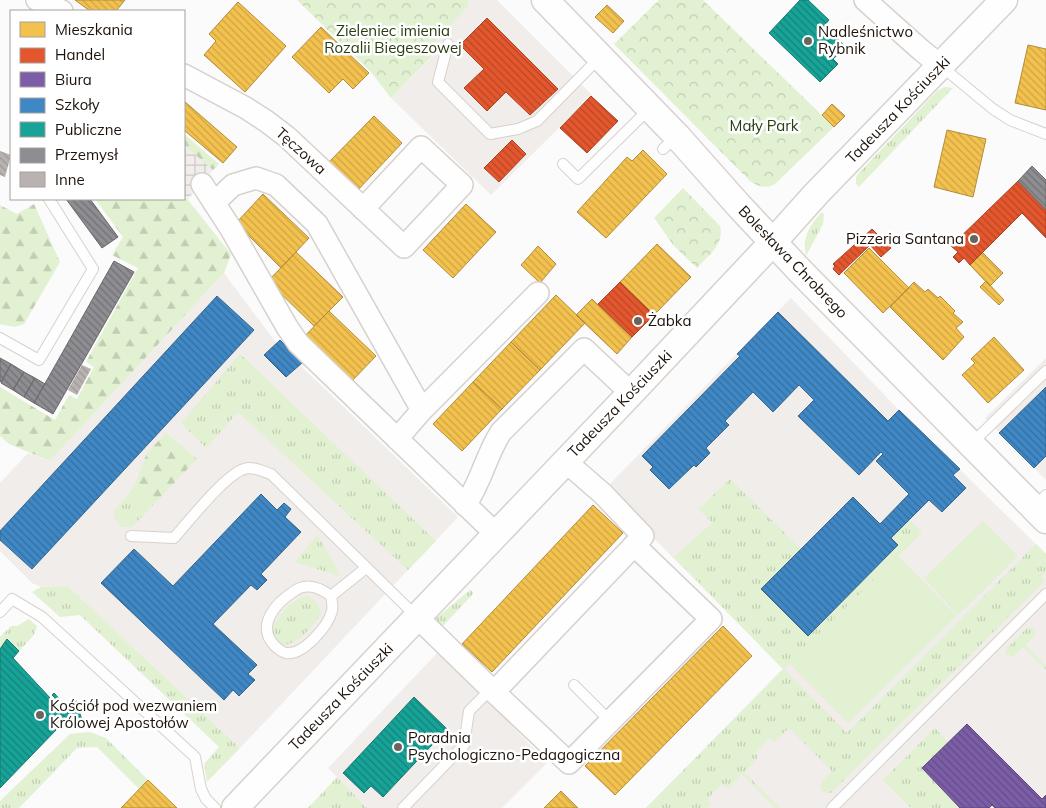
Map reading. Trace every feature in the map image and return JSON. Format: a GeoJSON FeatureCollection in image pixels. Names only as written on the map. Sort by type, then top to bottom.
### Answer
{"type":"FeatureCollection","features":[{"type":"Feature","properties":{"kind":"street","name":"Bolesława Chrobrego"},"geometry":{"type":"LineString","coordinates":[[545,0],[650,107],[670,142],[773,242],[970,444],[1042,508]]}},
{"type":"Feature","properties":{"kind":"street"},"geometry":{"type":"LineString","coordinates":[[865,0],[920,50],[941,66]]}},
{"type":"Feature","properties":{"kind":"street","name":"Tadeusza Kościuszki"},"geometry":{"type":"LineString","coordinates":[[235,808],[631,393],[816,194],[1004,0]]}},
{"type":"Feature","properties":{"kind":"street","name":"Tęczowa"},"geometry":{"type":"LineString","coordinates":[[185,76],[266,121],[287,138],[404,247],[462,185],[421,147],[363,208]]}},
{"type":"Feature","properties":{"kind":"street"},"geometry":{"type":"LineString","coordinates":[[214,203],[233,185],[256,178],[276,185],[317,224],[422,410]]}},
{"type":"Feature","properties":{"kind":"street"},"geometry":{"type":"LineString","coordinates":[[202,184],[298,343],[496,534]]}},
{"type":"Feature","properties":{"kind":"street"},"geometry":{"type":"LineString","coordinates":[[397,439],[422,410],[538,293]]}},
{"type":"Feature","properties":{"kind":"street"},"geometry":{"type":"LineString","coordinates":[[465,505],[474,492],[501,432],[584,349],[631,393]]}},
{"type":"Feature","properties":{"kind":"street"},"geometry":{"type":"LineString","coordinates":[[492,690],[643,536],[604,494],[565,461]]}},
{"type":"Feature","properties":{"kind":"street"},"geometry":{"type":"LineString","coordinates":[[417,617],[569,763],[711,619],[634,545]]}},
{"type":"Feature","properties":{"kind":"lane"},"geometry":{"type":"LineString","coordinates":[[448,44],[438,82],[490,134],[518,129],[537,121],[601,57]]}},
{"type":"Feature","properties":{"kind":"lane"},"geometry":{"type":"LineString","coordinates":[[941,66],[993,109],[1010,120],[1046,134]]}},
{"type":"Feature","properties":{"kind":"lane"},"geometry":{"type":"LineString","coordinates":[[563,164],[578,179],[650,107]]}},
{"type":"Feature","properties":{"kind":"lane"},"geometry":{"type":"LineString","coordinates":[[0,338],[39,360],[93,269],[50,200]]}},
{"type":"Feature","properties":{"kind":"lane"},"geometry":{"type":"LineString","coordinates":[[970,444],[1046,371]]}},
{"type":"Feature","properties":{"kind":"lane"},"geometry":{"type":"LineString","coordinates":[[131,536],[174,538],[228,480],[244,469],[254,468],[271,474],[417,617]]}},
{"type":"Feature","properties":{"kind":"lane"},"geometry":{"type":"LineString","coordinates":[[331,596],[366,568]]}},
{"type":"Feature","properties":{"kind":"lane"},"geometry":{"type":"LineString","coordinates":[[310,586],[322,589],[331,596],[333,609],[329,620],[320,632],[297,652],[286,653],[276,648],[269,639],[266,627],[270,613],[286,596],[299,587],[310,586]]}},
{"type":"Feature","properties":{"kind":"lane"},"geometry":{"type":"LineString","coordinates":[[832,808],[1046,594]]}},
{"type":"Feature","properties":{"kind":"lane"},"geometry":{"type":"LineString","coordinates":[[0,612],[12,599],[42,617],[122,689],[195,756],[201,789],[206,799],[215,808]]}},
{"type":"Feature","properties":{"kind":"lane"},"geometry":{"type":"LineString","coordinates":[[574,685],[610,721]]}},
{"type":"Feature","properties":{"kind":"lane"},"geometry":{"type":"LineString","coordinates":[[403,808],[464,744],[469,711],[492,690]]}},
{"type":"Feature","properties":{"kind":"shaded area"},"geometry":{"type":"Polygon","coordinates":[[[468,0],[497,0],[592,95],[491,195],[391,98],[440,49],[433,43],[469,5],[468,0]]]}},
{"type":"Feature","properties":{"kind":"shaded area"},"geometry":{"type":"Polygon","coordinates":[[[185,146],[213,170],[188,199],[185,196],[185,146]]]}},
{"type":"Feature","properties":{"kind":"shaded area"},"geometry":{"type":"Polygon","coordinates":[[[224,273],[274,340],[458,517],[240,748],[68,586],[41,587],[32,583],[0,551],[0,483],[28,453],[50,461],[224,273]]]}},
{"type":"Feature","properties":{"kind":"shaded area"},"geometry":{"type":"Polygon","coordinates":[[[791,298],[899,410],[1046,554],[1046,808],[646,808],[783,669],[605,489],[791,298]]]}},
{"type":"Feature","properties":{"kind":"shaded area"},"geometry":{"type":"Polygon","coordinates":[[[1046,358],[1046,480],[985,418],[1046,358]]]}},
{"type":"Feature","properties":{"kind":"shaded area"},"geometry":{"type":"Polygon","coordinates":[[[440,650],[506,713],[503,716],[547,763],[502,808],[367,808],[328,768],[440,650]]]}},
{"type":"Feature","properties":{"kind":"green space","name":"Zieleniec imienia Rozalii Biegeszowej"},"geometry":{"type":"Polygon","coordinates":[[[297,0],[468,0],[469,5],[434,43],[440,48],[391,98],[371,72],[297,0]]]}},
{"type":"Feature","properties":{"kind":"green space","name":"Mały Park"},"geometry":{"type":"Polygon","coordinates":[[[659,0],[703,0],[834,127],[775,184],[762,187],[750,181],[614,44],[659,0]]]}},
{"type":"Feature","properties":{"kind":"green space"},"geometry":{"type":"Polygon","coordinates":[[[945,87],[953,88],[859,187],[856,184],[856,177],[859,173],[938,90],[945,87]]]}},
{"type":"Feature","properties":{"kind":"green space"},"geometry":{"type":"Polygon","coordinates":[[[185,135],[219,164],[213,170],[185,146],[185,135]]]}},
{"type":"Feature","properties":{"kind":"green space"},"geometry":{"type":"Polygon","coordinates":[[[683,188],[720,226],[721,232],[718,244],[697,268],[674,246],[654,218],[683,188]]]}},
{"type":"Feature","properties":{"kind":"green space"},"geometry":{"type":"Polygon","coordinates":[[[185,196],[231,254],[224,273],[50,461],[9,444],[0,436],[0,387],[55,420],[69,395],[77,399],[94,367],[86,362],[138,268],[112,255],[123,237],[96,200],[185,200],[185,196]]]}},
{"type":"Feature","properties":{"kind":"green space"},"geometry":{"type":"Polygon","coordinates":[[[34,204],[60,262],[24,324],[15,327],[0,324],[0,205],[17,214],[34,204]]]}},
{"type":"Feature","properties":{"kind":"green space"},"geometry":{"type":"Polygon","coordinates":[[[822,212],[824,214],[823,224],[806,256],[806,237],[813,222],[822,212]]]}},
{"type":"Feature","properties":{"kind":"green space"},"geometry":{"type":"Polygon","coordinates":[[[240,354],[436,541],[408,570],[238,412],[206,448],[181,423],[240,354]]]}},
{"type":"Feature","properties":{"kind":"green space"},"geometry":{"type":"Polygon","coordinates":[[[166,433],[197,459],[156,502],[140,501],[134,487],[147,453],[166,433]]]}},
{"type":"Feature","properties":{"kind":"green space"},"geometry":{"type":"Polygon","coordinates":[[[730,479],[801,549],[761,589],[808,636],[898,546],[891,538],[909,519],[922,533],[784,669],[847,733],[1036,544],[1046,554],[1046,572],[1041,577],[1045,581],[831,793],[823,792],[820,787],[832,771],[789,728],[774,742],[769,738],[755,753],[757,759],[744,772],[780,808],[775,808],[742,774],[729,787],[725,787],[722,784],[708,798],[711,804],[707,808],[646,808],[783,669],[674,557],[712,523],[699,509],[730,479]]]}},
{"type":"Feature","properties":{"kind":"green space"},"geometry":{"type":"Polygon","coordinates":[[[134,487],[140,500],[156,502],[132,527],[121,527],[115,518],[114,511],[134,487]]]}},
{"type":"Feature","properties":{"kind":"green space"},"geometry":{"type":"Polygon","coordinates":[[[983,521],[1018,556],[958,615],[924,578],[983,521]]]}},
{"type":"Feature","properties":{"kind":"green space"},"geometry":{"type":"Polygon","coordinates":[[[317,535],[332,559],[340,576],[295,562],[317,535]]]}},
{"type":"Feature","properties":{"kind":"green space"},"geometry":{"type":"Polygon","coordinates":[[[898,556],[957,616],[848,723],[789,663],[898,556]]]}},
{"type":"Feature","properties":{"kind":"green space"},"geometry":{"type":"Polygon","coordinates":[[[68,586],[240,748],[207,782],[204,764],[219,747],[80,615],[60,617],[32,592],[41,587],[68,586]]]}},
{"type":"Feature","properties":{"kind":"green space"},"geometry":{"type":"Polygon","coordinates":[[[470,590],[473,594],[440,629],[435,619],[470,590]]]}},
{"type":"Feature","properties":{"kind":"green space"},"geometry":{"type":"Polygon","coordinates":[[[307,596],[317,603],[321,614],[309,630],[299,639],[281,646],[271,634],[276,622],[284,610],[295,601],[307,596]]]}},
{"type":"Feature","properties":{"kind":"green space"},"geometry":{"type":"Polygon","coordinates":[[[29,619],[37,626],[34,635],[19,651],[7,640],[0,649],[0,637],[11,626],[17,626],[29,619]]]}},
{"type":"Feature","properties":{"kind":"green space"},"geometry":{"type":"Polygon","coordinates":[[[1031,627],[1036,633],[1026,645],[1046,666],[1046,670],[1023,647],[1012,657],[1006,654],[1006,649],[1027,628],[1031,627]]]}},
{"type":"Feature","properties":{"kind":"green space"},"geometry":{"type":"Polygon","coordinates":[[[935,728],[948,742],[922,769],[960,808],[911,808],[883,780],[935,728]]]}},
{"type":"Feature","properties":{"kind":"green space"},"geometry":{"type":"Polygon","coordinates":[[[89,732],[106,738],[148,780],[139,789],[97,747],[77,748],[19,808],[0,808],[0,801],[70,734],[89,732]]]}},
{"type":"Feature","properties":{"kind":"green space"},"geometry":{"type":"Polygon","coordinates":[[[337,777],[367,808],[308,808],[337,777]]]}},
{"type":"Feature","properties":{"kind":"building: Mieszkania"},"geometry":{"type":"Polygon","coordinates":[[[75,0],[125,0],[117,10],[89,10],[75,0]]]}},
{"type":"Feature","properties":{"kind":"building: Mieszkania"},"geometry":{"type":"Polygon","coordinates":[[[238,2],[286,46],[245,92],[204,55],[216,41],[209,34],[238,2]]]}},
{"type":"Feature","properties":{"kind":"building: Mieszkania"},"geometry":{"type":"Polygon","coordinates":[[[607,5],[624,21],[613,33],[595,17],[607,5]]]}},
{"type":"Feature","properties":{"kind":"building: Mieszkania"},"geometry":{"type":"Polygon","coordinates":[[[321,27],[369,73],[353,89],[343,79],[329,93],[292,57],[321,27]]]}},
{"type":"Feature","properties":{"kind":"building: Mieszkania"},"geometry":{"type":"Polygon","coordinates":[[[1028,45],[1046,49],[1046,110],[1015,103],[1028,45]]]}},
{"type":"Feature","properties":{"kind":"building: Mieszkania"},"geometry":{"type":"Polygon","coordinates":[[[185,102],[237,147],[223,163],[185,131],[185,102]]]}},
{"type":"Feature","properties":{"kind":"building: Mieszkania"},"geometry":{"type":"Polygon","coordinates":[[[832,104],[845,116],[834,127],[822,115],[832,104]]]}},
{"type":"Feature","properties":{"kind":"building: Mieszkania"},"geometry":{"type":"Polygon","coordinates":[[[374,116],[402,143],[356,192],[327,164],[374,116]]]}},
{"type":"Feature","properties":{"kind":"building: Mieszkania"},"geometry":{"type":"Polygon","coordinates":[[[947,130],[986,139],[973,197],[934,187],[947,130]]]}},
{"type":"Feature","properties":{"kind":"building: Mieszkania"},"geometry":{"type":"Polygon","coordinates":[[[643,150],[667,174],[606,238],[577,212],[627,157],[632,161],[643,150]]]}},
{"type":"Feature","properties":{"kind":"building: Mieszkania"},"geometry":{"type":"Polygon","coordinates":[[[263,194],[309,238],[281,268],[236,223],[263,194]]]}},
{"type":"Feature","properties":{"kind":"building: Mieszkania"},"geometry":{"type":"Polygon","coordinates":[[[466,204],[496,232],[453,278],[423,250],[466,204]]]}},
{"type":"Feature","properties":{"kind":"building: Mieszkania"},"geometry":{"type":"Polygon","coordinates":[[[657,244],[691,277],[654,315],[620,282],[657,244]]]}},
{"type":"Feature","properties":{"kind":"building: Mieszkania"},"geometry":{"type":"Polygon","coordinates":[[[538,246],[556,264],[540,283],[521,265],[538,246]]]}},
{"type":"Feature","properties":{"kind":"building: Mieszkania"},"geometry":{"type":"Polygon","coordinates":[[[869,248],[909,288],[883,313],[844,273],[869,248]]]}},
{"type":"Feature","properties":{"kind":"building: Mieszkania"},"geometry":{"type":"Polygon","coordinates":[[[296,252],[343,297],[314,326],[268,281],[296,252]]]}},
{"type":"Feature","properties":{"kind":"building: Mieszkania"},"geometry":{"type":"Polygon","coordinates":[[[982,252],[1003,273],[990,286],[970,265],[982,252]]]}},
{"type":"Feature","properties":{"kind":"building: Mieszkania"},"geometry":{"type":"Polygon","coordinates":[[[986,281],[1004,300],[999,305],[980,287],[986,281]]]}},
{"type":"Feature","properties":{"kind":"building: Mieszkania"},"geometry":{"type":"Polygon","coordinates":[[[914,282],[925,292],[928,289],[938,298],[940,296],[955,311],[953,313],[963,322],[956,328],[964,337],[943,360],[890,307],[914,282]]]}},
{"type":"Feature","properties":{"kind":"building: Mieszkania"},"geometry":{"type":"Polygon","coordinates":[[[556,295],[585,323],[540,370],[511,342],[556,295]]]}},
{"type":"Feature","properties":{"kind":"building: Mieszkania"},"geometry":{"type":"Polygon","coordinates":[[[592,299],[632,337],[617,354],[576,315],[592,299]]]}},
{"type":"Feature","properties":{"kind":"building: Mieszkania"},"geometry":{"type":"Polygon","coordinates":[[[329,311],[376,356],[348,385],[301,340],[329,311]]]}},
{"type":"Feature","properties":{"kind":"building: Mieszkania"},"geometry":{"type":"Polygon","coordinates":[[[994,337],[1024,370],[988,403],[962,375],[975,363],[971,359],[994,337]]]}},
{"type":"Feature","properties":{"kind":"building: Mieszkania"},"geometry":{"type":"Polygon","coordinates":[[[511,342],[540,370],[502,409],[473,382],[511,342]]]}},
{"type":"Feature","properties":{"kind":"building: Mieszkania"},"geometry":{"type":"Polygon","coordinates":[[[473,382],[502,409],[462,451],[433,424],[473,382]]]}},
{"type":"Feature","properties":{"kind":"building: Mieszkania"},"geometry":{"type":"Polygon","coordinates":[[[593,505],[623,533],[492,672],[462,644],[593,505]]]}},
{"type":"Feature","properties":{"kind":"building: Mieszkania"},"geometry":{"type":"Polygon","coordinates":[[[723,626],[752,656],[615,795],[585,766],[723,626]]]}},
{"type":"Feature","properties":{"kind":"building: Mieszkania"},"geometry":{"type":"Polygon","coordinates":[[[148,780],[177,808],[121,808],[148,780]]]}},
{"type":"Feature","properties":{"kind":"building: Mieszkania"},"geometry":{"type":"Polygon","coordinates":[[[561,791],[578,808],[544,808],[561,791]]]}},
{"type":"Feature","properties":{"kind":"building: Handel"},"geometry":{"type":"Polygon","coordinates":[[[487,18],[558,89],[530,115],[506,92],[487,111],[464,88],[484,69],[460,45],[487,18]]]}},
{"type":"Feature","properties":{"kind":"building: Handel"},"geometry":{"type":"Polygon","coordinates":[[[591,96],[618,121],[587,153],[560,128],[591,96]]]}},
{"type":"Feature","properties":{"kind":"building: Handel"},"geometry":{"type":"Polygon","coordinates":[[[512,140],[526,154],[499,182],[484,168],[512,140]]]}},
{"type":"Feature","properties":{"kind":"building: Handel"},"geometry":{"type":"Polygon","coordinates":[[[1018,181],[1046,210],[1046,238],[1022,213],[970,265],[964,258],[959,263],[953,257],[958,252],[951,246],[1018,181]]]}},
{"type":"Feature","properties":{"kind":"building: Handel"},"geometry":{"type":"Polygon","coordinates":[[[872,229],[891,248],[881,257],[870,245],[839,275],[833,269],[835,266],[833,264],[872,229]]]}},
{"type":"Feature","properties":{"kind":"building: Handel"},"geometry":{"type":"Polygon","coordinates":[[[620,282],[654,315],[632,337],[598,304],[620,282]]]}},
{"type":"Feature","properties":{"kind":"building: Biura"},"geometry":{"type":"Polygon","coordinates":[[[967,724],[1042,799],[1046,795],[1046,808],[995,808],[992,805],[989,808],[960,808],[922,768],[967,724]]]}},
{"type":"Feature","properties":{"kind":"building: Szkoły"},"geometry":{"type":"Polygon","coordinates":[[[217,296],[254,330],[32,569],[0,540],[0,531],[217,296]]]}},
{"type":"Feature","properties":{"kind":"building: Szkoły"},"geometry":{"type":"Polygon","coordinates":[[[778,312],[888,421],[899,410],[960,469],[953,475],[966,488],[942,512],[929,500],[891,538],[898,545],[808,636],[761,589],[853,497],[880,524],[909,494],[876,461],[883,454],[881,452],[859,475],[798,416],[814,400],[799,385],[773,412],[753,392],[725,421],[729,425],[706,448],[710,453],[696,467],[694,465],[669,489],[650,470],[653,467],[642,456],[740,356],[737,354],[778,312]]]}},
{"type":"Feature","properties":{"kind":"building: Szkoły"},"geometry":{"type":"Polygon","coordinates":[[[280,340],[302,363],[286,377],[264,355],[280,340]]]}},
{"type":"Feature","properties":{"kind":"building: Szkoły"},"geometry":{"type":"Polygon","coordinates":[[[1046,387],[1046,456],[1034,468],[999,433],[1046,387]]]}},
{"type":"Feature","properties":{"kind":"building: Szkoły"},"geometry":{"type":"Polygon","coordinates":[[[261,494],[277,510],[284,503],[291,509],[285,517],[301,532],[261,574],[267,580],[257,590],[251,585],[213,624],[257,665],[248,674],[255,680],[239,696],[233,690],[224,700],[101,583],[134,549],[173,586],[261,494]]]}},
{"type":"Feature","properties":{"kind":"building: Publiczne","name":"Nadleśnictwo Rybnik"},"geometry":{"type":"Polygon","coordinates":[[[800,0],[808,0],[829,20],[824,26],[846,47],[833,59],[838,64],[820,82],[769,33],[800,0]]]}},
{"type":"Feature","properties":{"kind":"building: Publiczne","name":"Kościół pod wezwaniem Królowej Apostołów"},"geometry":{"type":"Polygon","coordinates":[[[7,639],[19,651],[13,658],[52,700],[55,698],[52,695],[54,693],[64,704],[77,701],[83,722],[58,728],[0,788],[0,649],[7,639]]]}},
{"type":"Feature","properties":{"kind":"building: Publiczne","name":"Poradnia Psychologiczno-Pedagogiczna"},"geometry":{"type":"Polygon","coordinates":[[[414,697],[447,729],[383,797],[371,786],[364,793],[343,773],[414,697]]]}},
{"type":"Feature","properties":{"kind":"building: Przemysł"},"geometry":{"type":"Polygon","coordinates":[[[1032,166],[1046,180],[1046,210],[1018,181],[1032,166]]]}},
{"type":"Feature","properties":{"kind":"building: Przemysł"},"geometry":{"type":"Polygon","coordinates":[[[67,200],[91,200],[118,237],[102,248],[67,200]]]}},
{"type":"Feature","properties":{"kind":"building: Przemysł"},"geometry":{"type":"Polygon","coordinates":[[[114,261],[134,272],[53,414],[34,403],[114,261]]]}},
{"type":"Feature","properties":{"kind":"building: Przemysł"},"geometry":{"type":"Polygon","coordinates":[[[0,358],[11,364],[1,382],[0,381],[0,358]]]}},
{"type":"Feature","properties":{"kind":"building: Przemysł"},"geometry":{"type":"Polygon","coordinates":[[[11,364],[24,372],[13,390],[1,383],[11,364]]]}},
{"type":"Feature","properties":{"kind":"building: Przemysł"},"geometry":{"type":"Polygon","coordinates":[[[24,372],[35,378],[24,397],[13,390],[24,372]]]}},
{"type":"Feature","properties":{"kind":"building: Przemysł"},"geometry":{"type":"Polygon","coordinates":[[[35,378],[45,384],[34,403],[24,397],[35,378]]]}},
{"type":"Feature","properties":{"kind":"building: Inne"},"geometry":{"type":"Polygon","coordinates":[[[0,151],[10,155],[10,159],[5,177],[0,175],[0,151]]]}},
{"type":"Feature","properties":{"kind":"building: Inne"},"geometry":{"type":"Polygon","coordinates":[[[82,365],[91,369],[77,395],[68,390],[82,365]]]}},
{"type":"Feature","properties":{"kind":"place","name":"Nadleśnictwo Rybnik"},"geometry":{"type":"Point","coordinates":[808,41]}},
{"type":"Feature","properties":{"kind":"place","name":"Pizzeria Santana"},"geometry":{"type":"Point","coordinates":[974,239]}},
{"type":"Feature","properties":{"kind":"place","name":"Żabka"},"geometry":{"type":"Point","coordinates":[638,321]}},
{"type":"Feature","properties":{"kind":"place","name":"Kościół pod wezwaniem Królowej Apostołów"},"geometry":{"type":"Point","coordinates":[40,715]}},
{"type":"Feature","properties":{"kind":"place","name":"Poradnia Psychologiczno-Pedagogiczna"},"geometry":{"type":"Point","coordinates":[398,747]}}]}
